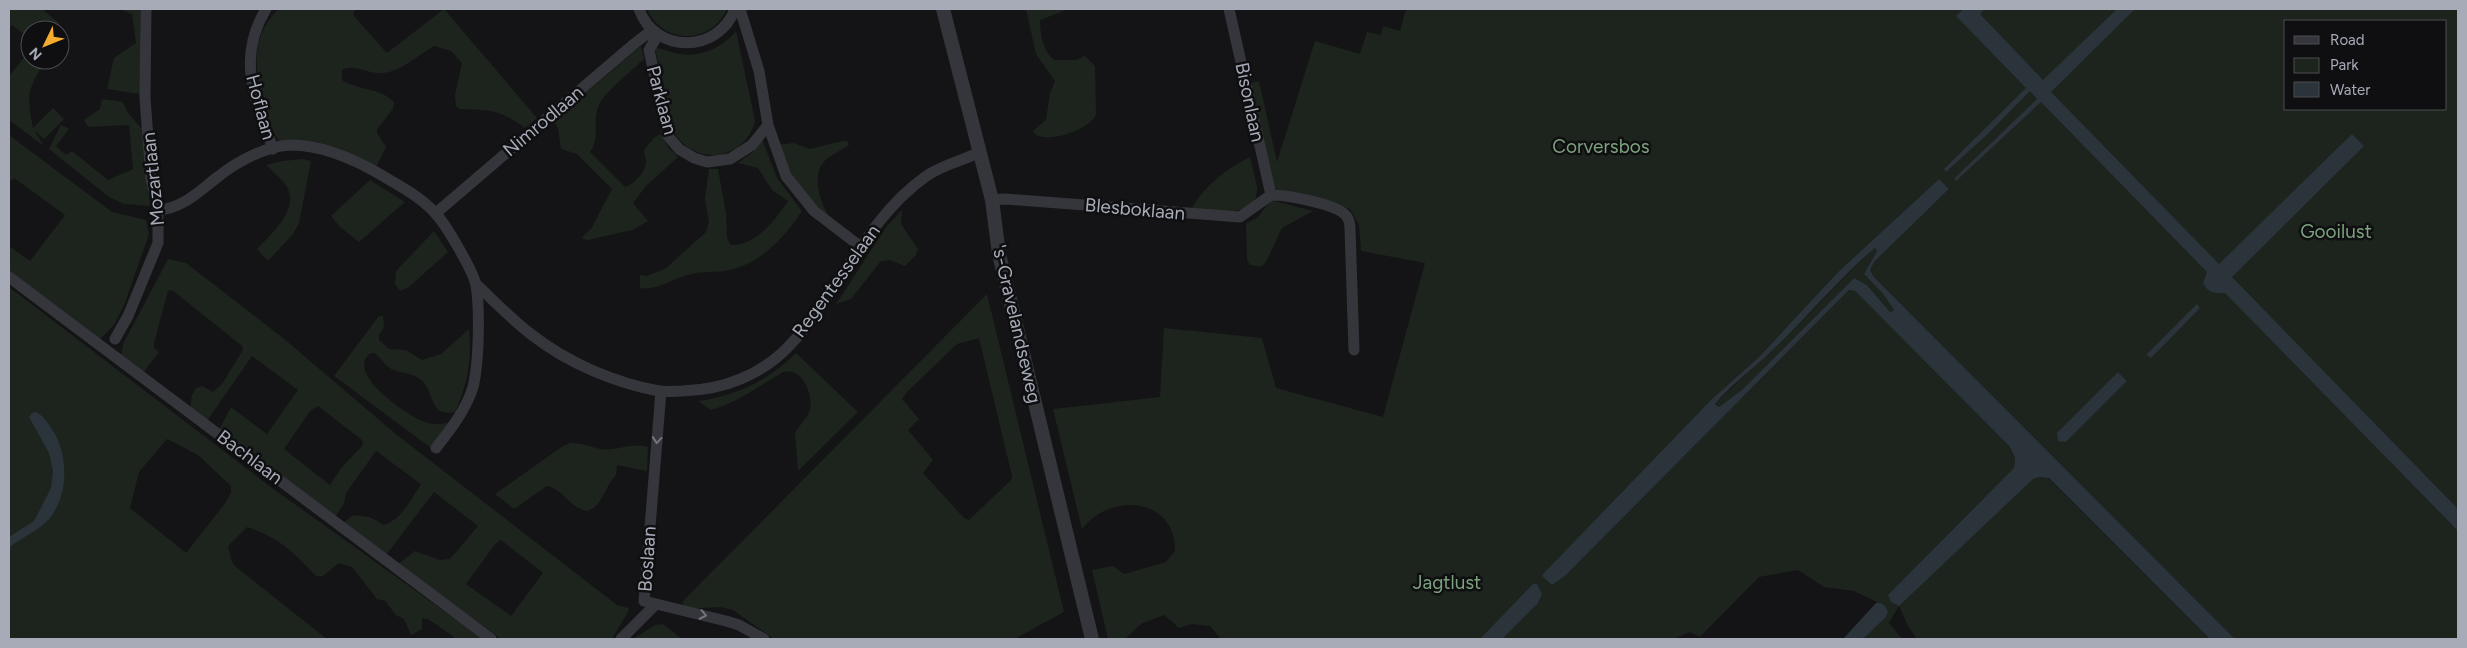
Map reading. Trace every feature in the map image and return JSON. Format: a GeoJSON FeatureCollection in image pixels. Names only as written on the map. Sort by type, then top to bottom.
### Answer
{"type":"FeatureCollection","features":[{"type":"Feature","properties":{"kind":"street","name":"Mozartlaan"},"geometry":{"type":"LineString","coordinates":[[115,339],[128,316],[158,243],[158,210],[152,178],[145,98],[146,9]]}},
{"type":"Feature","properties":{"kind":"street","name":"Hoflaan"},"geometry":{"type":"LineString","coordinates":[[266,9],[252,37],[249,70],[257,104],[272,149]]}},
{"type":"Feature","properties":{"kind":"street"},"geometry":{"type":"LineString","coordinates":[[639,9],[642,18],[656,33],[674,42],[690,44],[707,40],[721,31],[732,18],[735,9]]}},
{"type":"Feature","properties":{"kind":"street"},"geometry":{"type":"LineString","coordinates":[[740,9],[759,72],[768,124],[786,176],[814,212],[861,247]]}},
{"type":"Feature","properties":{"kind":"street","name":"'s-Gravelandseweg"},"geometry":{"type":"LineString","coordinates":[[943,9],[992,200],[999,254],[1092,639]]}},
{"type":"Feature","properties":{"kind":"street","name":"Bisonlaan"},"geometry":{"type":"LineString","coordinates":[[1230,9],[1270,195]]}},
{"type":"Feature","properties":{"kind":"street","name":"Parklaan"},"geometry":{"type":"LineString","coordinates":[[656,33],[649,50],[668,136],[680,149],[694,158],[707,162],[730,159],[752,145],[768,124]]}},
{"type":"Feature","properties":{"kind":"street","name":"Nimrodlaan"},"geometry":{"type":"LineString","coordinates":[[436,213],[634,44],[656,33]]}},
{"type":"Feature","properties":{"kind":"street"},"geometry":{"type":"LineString","coordinates":[[158,210],[182,205],[220,175],[245,159],[272,149],[290,145],[316,148],[355,160],[412,193],[436,213],[453,239],[476,284],[477,334],[472,388],[455,423],[436,448]]}},
{"type":"Feature","properties":{"kind":"street","name":"Regentesselaan"},"geometry":{"type":"LineString","coordinates":[[476,284],[532,336],[566,358],[600,374],[661,391],[692,390],[721,386],[741,380],[760,370],[789,346],[816,314],[884,215],[919,182],[950,164],[980,152]]}},
{"type":"Feature","properties":{"kind":"street"},"geometry":{"type":"LineString","coordinates":[[1270,195],[1284,196],[1337,209],[1347,216],[1350,229],[1354,350]]}},
{"type":"Feature","properties":{"kind":"street","name":"Blesboklaan"},"geometry":{"type":"LineString","coordinates":[[992,200],[1005,199],[1240,217],[1270,195]]}},
{"type":"Feature","properties":{"kind":"street","name":"Bachlaan"},"geometry":{"type":"LineString","coordinates":[[9,277],[491,639]]}},
{"type":"Feature","properties":{"kind":"street","name":"Boslaan"},"geometry":{"type":"LineString","coordinates":[[661,391],[644,601],[739,625],[764,639]]}},
{"type":"Feature","properties":{"kind":"street"},"geometry":{"type":"LineString","coordinates":[[621,639],[655,605]]}},
{"type":"Feature","properties":{"kind":"green space"},"geometry":{"type":"Polygon","coordinates":[[[9,9],[42,9],[55,20],[20,20],[20,31],[12,25],[9,29],[9,9]]]}},
{"type":"Feature","properties":{"kind":"green space"},"geometry":{"type":"Polygon","coordinates":[[[120,9],[140,9],[140,94],[107,89],[114,58],[136,43],[132,14],[120,9]]]}},
{"type":"Feature","properties":{"kind":"green space"},"geometry":{"type":"Polygon","coordinates":[[[279,9],[355,9],[353,15],[387,53],[444,9],[537,118],[525,128],[501,114],[459,109],[456,106],[455,95],[462,63],[451,51],[434,46],[390,72],[378,73],[357,68],[342,70],[342,80],[355,86],[375,91],[394,102],[393,109],[377,129],[377,133],[386,147],[375,169],[280,142],[271,127],[262,97],[257,70],[258,44],[262,32],[269,20],[279,9]]]}},
{"type":"Feature","properties":{"kind":"green space"},"geometry":{"type":"Polygon","coordinates":[[[647,9],[727,9],[720,21],[710,29],[699,34],[687,36],[675,34],[664,29],[654,21],[647,9]]]}},
{"type":"Feature","properties":{"kind":"green space"},"geometry":{"type":"Polygon","coordinates":[[[1026,9],[1069,9],[1040,20],[1047,52],[1054,60],[1076,60],[1085,56],[1095,66],[1096,114],[1086,125],[1067,134],[1048,137],[1040,136],[1033,131],[1046,120],[1050,93],[1055,81],[1036,54],[1026,9]]]}},
{"type":"Feature","properties":{"kind":"green space"},"geometry":{"type":"Polygon","coordinates":[[[1406,9],[1963,9],[1956,16],[1980,13],[1985,9],[2458,9],[2458,525],[2309,378],[2458,531],[2458,639],[2235,639],[1874,277],[1870,270],[1875,261],[1949,189],[1939,179],[1837,273],[1760,356],[1712,399],[1567,574],[1849,290],[1855,291],[2010,447],[2015,458],[2014,468],[2033,479],[2039,477],[2048,478],[2210,639],[1917,639],[1908,626],[1899,606],[1889,623],[1902,639],[1863,639],[1887,614],[1879,603],[1854,591],[1824,587],[1798,570],[1759,577],[1700,637],[1690,632],[1674,639],[1221,639],[1210,626],[1192,624],[1179,628],[1164,615],[1141,624],[1125,639],[1108,639],[1092,570],[1113,566],[1124,574],[1166,562],[1175,551],[1172,533],[1165,520],[1153,511],[1139,506],[1124,505],[1108,509],[1094,517],[1082,529],[1053,409],[1160,397],[1164,328],[1262,338],[1276,388],[1383,417],[1425,263],[1361,251],[1359,225],[1350,209],[1274,189],[1245,84],[1259,81],[1277,162],[1315,41],[1360,54],[1367,32],[1381,35],[1383,26],[1400,31],[1406,9]],[[2025,96],[1944,169],[1947,171],[1989,133],[2025,96]],[[2118,372],[2065,443],[2127,381],[2118,372]]]}},
{"type":"Feature","properties":{"kind":"green space"},"geometry":{"type":"Polygon","coordinates":[[[736,31],[755,121],[750,134],[741,144],[731,151],[707,155],[684,145],[675,134],[655,48],[692,55],[716,47],[736,31]]]}},
{"type":"Feature","properties":{"kind":"green space"},"geometry":{"type":"Polygon","coordinates":[[[641,46],[644,59],[614,86],[597,109],[596,135],[590,152],[625,187],[642,174],[646,162],[644,150],[655,137],[661,134],[668,147],[678,157],[646,186],[633,203],[648,221],[632,230],[588,240],[583,239],[583,236],[591,229],[612,189],[577,154],[561,149],[558,128],[553,121],[641,46]]]}},
{"type":"Feature","properties":{"kind":"green space"},"geometry":{"type":"Polygon","coordinates":[[[20,62],[20,70],[40,70],[32,86],[29,99],[33,128],[53,108],[64,119],[44,139],[34,130],[44,146],[9,120],[9,76],[20,62]]]}},
{"type":"Feature","properties":{"kind":"green space"},"geometry":{"type":"Polygon","coordinates":[[[102,99],[123,102],[128,113],[142,129],[150,206],[124,204],[109,197],[49,149],[61,125],[69,129],[56,146],[66,155],[72,151],[108,180],[133,169],[129,125],[88,127],[84,120],[100,109],[102,99]]]}},
{"type":"Feature","properties":{"kind":"green space"},"geometry":{"type":"Polygon","coordinates":[[[9,135],[112,212],[146,220],[149,234],[125,303],[114,325],[99,340],[9,273],[9,246],[30,261],[65,215],[14,178],[9,182],[9,135]]]}},
{"type":"Feature","properties":{"kind":"green space"},"geometry":{"type":"Polygon","coordinates":[[[762,139],[777,178],[802,211],[780,240],[761,256],[740,267],[724,271],[691,274],[653,288],[640,288],[640,275],[647,276],[665,269],[706,232],[709,222],[705,198],[709,169],[718,169],[726,213],[727,238],[731,245],[749,241],[757,236],[777,216],[788,201],[772,190],[758,168],[738,163],[753,152],[762,139]]]}},
{"type":"Feature","properties":{"kind":"green space"},"geometry":{"type":"Polygon","coordinates":[[[847,141],[849,145],[828,158],[822,164],[819,171],[818,188],[820,197],[831,219],[813,203],[799,186],[787,167],[777,145],[794,143],[810,149],[847,141]]]}},
{"type":"Feature","properties":{"kind":"green space"},"geometry":{"type":"Polygon","coordinates":[[[1250,157],[1257,188],[1255,198],[1250,205],[1232,211],[1192,208],[1203,192],[1217,178],[1250,157]]]}},
{"type":"Feature","properties":{"kind":"green space"},"geometry":{"type":"Polygon","coordinates":[[[303,159],[311,161],[299,223],[293,234],[268,261],[257,249],[276,228],[287,212],[290,194],[284,182],[266,165],[303,159]]]}},
{"type":"Feature","properties":{"kind":"green space"},"geometry":{"type":"Polygon","coordinates":[[[370,180],[405,202],[359,242],[340,227],[331,216],[370,180]]]}},
{"type":"Feature","properties":{"kind":"green space"},"geometry":{"type":"Polygon","coordinates":[[[1271,200],[1313,211],[1282,228],[1266,262],[1261,267],[1250,265],[1247,259],[1246,223],[1257,218],[1271,200]]]}},
{"type":"Feature","properties":{"kind":"green space"},"geometry":{"type":"Polygon","coordinates":[[[902,210],[901,224],[918,249],[916,255],[905,266],[890,260],[881,261],[851,299],[836,304],[887,226],[902,210]]]}},
{"type":"Feature","properties":{"kind":"green space"},"geometry":{"type":"Polygon","coordinates":[[[434,231],[448,252],[409,287],[400,291],[395,284],[396,271],[434,231]]]}},
{"type":"Feature","properties":{"kind":"green space"},"geometry":{"type":"Polygon","coordinates":[[[1875,248],[1877,251],[1864,274],[1883,294],[1894,310],[1890,312],[1867,285],[1854,278],[1743,389],[1719,407],[1715,403],[1777,346],[1875,248]]]}},
{"type":"Feature","properties":{"kind":"green space"},"geometry":{"type":"Polygon","coordinates":[[[168,259],[186,263],[283,338],[397,435],[617,605],[629,610],[612,639],[501,639],[398,564],[415,551],[440,560],[450,559],[478,526],[434,492],[386,555],[343,523],[353,515],[370,517],[384,525],[390,522],[406,508],[421,484],[376,451],[346,493],[344,504],[335,517],[219,430],[231,407],[267,434],[298,390],[252,356],[207,421],[190,409],[192,395],[196,388],[202,386],[213,392],[222,384],[243,350],[242,346],[172,290],[168,291],[154,343],[154,348],[159,352],[143,373],[121,357],[123,344],[168,259]],[[318,406],[310,411],[284,449],[330,485],[342,467],[363,445],[362,440],[318,406]],[[501,540],[496,543],[466,584],[511,616],[543,573],[501,540]]]}},
{"type":"Feature","properties":{"kind":"green space"},"geometry":{"type":"Polygon","coordinates":[[[9,287],[268,485],[483,639],[453,639],[454,637],[428,619],[422,618],[422,629],[411,635],[404,619],[396,615],[385,601],[377,599],[352,567],[339,563],[323,576],[316,576],[301,560],[277,541],[247,527],[228,546],[232,562],[327,639],[9,639],[9,287]],[[167,439],[139,472],[130,508],[186,553],[226,502],[231,492],[231,486],[198,455],[167,439]]]}},
{"type":"Feature","properties":{"kind":"green space"},"geometry":{"type":"Polygon","coordinates":[[[987,294],[1064,612],[1014,639],[774,639],[733,610],[720,607],[686,609],[682,602],[987,294]],[[979,338],[957,344],[902,399],[919,419],[908,430],[933,460],[923,473],[964,518],[969,520],[1011,480],[1012,476],[979,338]]]}},
{"type":"Feature","properties":{"kind":"green space"},"geometry":{"type":"Polygon","coordinates":[[[379,316],[383,316],[384,327],[379,335],[379,340],[389,349],[406,350],[422,360],[441,354],[469,329],[470,351],[468,372],[455,412],[446,413],[440,411],[433,402],[425,384],[417,377],[391,369],[374,353],[371,353],[365,361],[365,371],[372,382],[382,393],[406,412],[425,422],[433,424],[448,423],[431,448],[334,376],[379,316]]]}},
{"type":"Feature","properties":{"kind":"green space"},"geometry":{"type":"Polygon","coordinates":[[[796,353],[858,412],[798,471],[795,433],[809,413],[811,404],[805,383],[796,374],[783,372],[739,399],[711,410],[698,401],[739,391],[775,371],[796,353]]]}},
{"type":"Feature","properties":{"kind":"green space"},"geometry":{"type":"Polygon","coordinates":[[[571,443],[607,450],[635,446],[648,447],[647,471],[617,465],[616,475],[597,505],[587,511],[576,506],[558,491],[547,486],[514,509],[495,494],[563,446],[571,443]]]}},
{"type":"Feature","properties":{"kind":"green space"},"geometry":{"type":"Polygon","coordinates":[[[663,624],[682,639],[633,639],[655,625],[663,624]]]}},
{"type":"Feature","properties":{"kind":"water"},"geometry":{"type":"Polygon","coordinates":[[[1963,9],[1985,9],[1980,14],[2043,80],[2117,9],[2135,9],[2051,92],[2219,264],[2352,134],[2364,146],[2232,277],[2458,509],[2458,531],[2225,293],[2215,293],[2207,289],[2203,283],[2207,272],[2041,102],[1956,181],[1955,178],[2037,99],[2030,91],[1989,133],[1946,172],[1944,169],[2026,88],[1956,16],[1963,9]]]}},
{"type":"Feature","properties":{"kind":"water"},"geometry":{"type":"Polygon","coordinates":[[[1939,179],[1949,189],[1875,261],[1870,270],[1874,277],[2235,639],[2210,639],[2049,478],[2039,477],[2033,479],[1899,606],[1891,602],[1888,595],[2014,468],[2015,458],[2010,447],[1855,291],[1849,290],[1567,574],[1552,585],[1542,576],[1712,399],[1760,356],[1837,273],[1939,179]],[[1875,248],[1860,261],[1777,346],[1732,386],[1715,404],[1719,407],[1743,389],[1854,278],[1867,285],[1890,312],[1894,310],[1883,294],[1864,274],[1877,251],[1875,248]]]}},
{"type":"Feature","properties":{"kind":"water"},"geometry":{"type":"Polygon","coordinates":[[[2197,304],[2200,308],[2151,358],[2146,355],[2197,304]]]}},
{"type":"Feature","properties":{"kind":"water"},"geometry":{"type":"Polygon","coordinates":[[[2118,372],[2127,381],[2066,442],[2058,441],[2057,433],[2118,372]]]}},
{"type":"Feature","properties":{"kind":"water"},"geometry":{"type":"Polygon","coordinates":[[[36,412],[47,421],[56,435],[63,459],[64,485],[56,509],[49,519],[9,548],[9,537],[34,521],[51,488],[53,471],[49,453],[29,417],[32,413],[36,412]]]}},
{"type":"Feature","properties":{"kind":"water"},"geometry":{"type":"Polygon","coordinates":[[[1533,584],[1537,584],[1542,594],[1538,603],[1502,639],[1480,639],[1533,584]]]}},
{"type":"Feature","properties":{"kind":"water"},"geometry":{"type":"Polygon","coordinates":[[[1876,603],[1881,603],[1885,607],[1888,612],[1886,617],[1863,639],[1843,639],[1876,603]]]}},
{"type":"Feature","properties":{"kind":"park label","name":"Corversbos"},"geometry":{"type":"Point","coordinates":[1601,146]}},
{"type":"Feature","properties":{"kind":"park label","name":"Gooilust"},"geometry":{"type":"Point","coordinates":[2336,231]}},
{"type":"Feature","properties":{"kind":"park label","name":"Jagtlust"},"geometry":{"type":"Point","coordinates":[1447,582]}}]}
